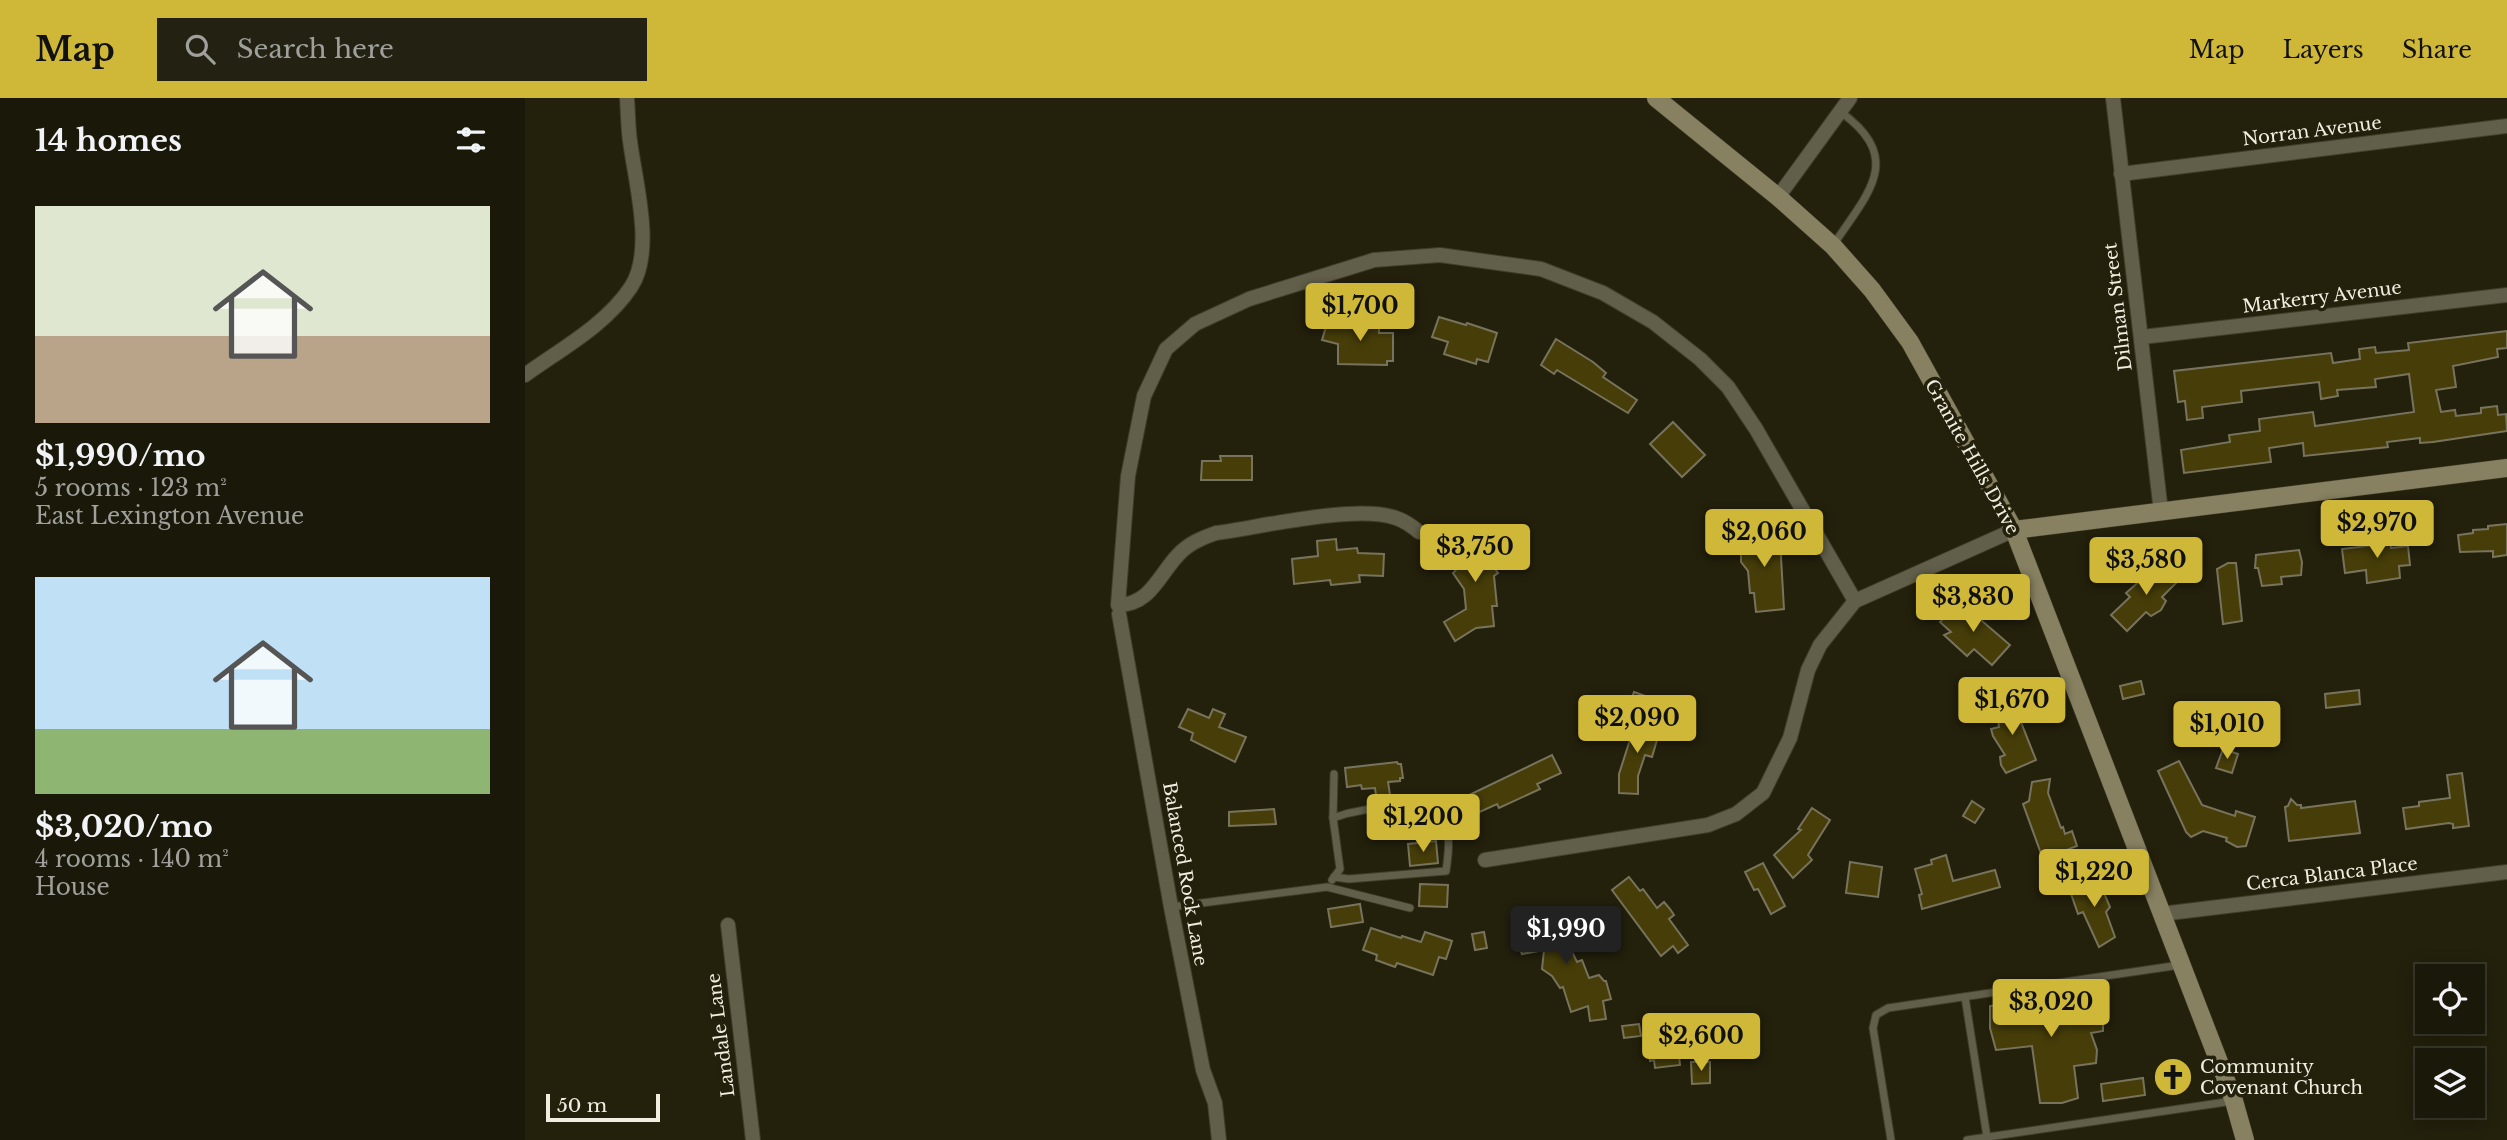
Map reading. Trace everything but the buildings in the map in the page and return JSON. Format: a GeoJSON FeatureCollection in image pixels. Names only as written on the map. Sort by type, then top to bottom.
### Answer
{"type":"FeatureCollection","features":[{"type":"Feature","properties":{"kind":"street"},"geometry":{"type":"LineString","coordinates":[[525,375],[605,317],[627,292],[639,268],[643,217],[630,140],[628,98]]}},
{"type":"Feature","properties":{"kind":"street","name":"Granite Hills Drive"},"geometry":{"type":"LineString","coordinates":[[1655,98],[1778,197],[1833,246],[1872,290],[1910,342],[2014,530],[2234,1101],[2245,1140]]}},
{"type":"Feature","properties":{"kind":"street"},"geometry":{"type":"LineString","coordinates":[[1778,197],[1842,113],[1850,98]]}},
{"type":"Feature","properties":{"kind":"street","name":"Dilman Street"},"geometry":{"type":"LineString","coordinates":[[2113,98],[2161,512]]}},
{"type":"Feature","properties":{"kind":"street","name":"Norran Avenue"},"geometry":{"type":"LineString","coordinates":[[2122,174],[2507,126]]}},
{"type":"Feature","properties":{"kind":"street","name":"Balanced Rock Lane"},"geometry":{"type":"LineString","coordinates":[[1219,1140],[1215,1103],[1203,1070],[1171,907],[1118,609],[1128,476],[1144,396],[1166,349],[1195,324],[1249,299],[1374,260],[1440,255],[1541,269],[1603,293],[1653,322],[1700,359],[1728,387],[1756,429],[1856,601]]}},
{"type":"Feature","properties":{"kind":"street","name":"Markerry Avenue"},"geometry":{"type":"LineString","coordinates":[[2141,337],[2507,295]]}},
{"type":"Feature","properties":{"kind":"street"},"geometry":{"type":"LineString","coordinates":[[1485,860],[1694,828],[1737,814],[1763,793],[1790,738],[1808,670],[1820,645],[1856,601],[2014,530],[2507,468]]}},
{"type":"Feature","properties":{"kind":"street"},"geometry":{"type":"LineString","coordinates":[[1118,609],[1141,600],[1178,554],[1201,538],[1216,533],[1350,513],[1394,517],[1419,532]]}},
{"type":"Feature","properties":{"kind":"street","name":"Cerca Blanca Place"},"geometry":{"type":"LineString","coordinates":[[2161,914],[2507,872]]}},
{"type":"Feature","properties":{"kind":"street","name":"Landale Lane"},"geometry":{"type":"LineString","coordinates":[[728,925],[753,1140]]}},
{"type":"Feature","properties":{"kind":"lane"},"geometry":{"type":"LineString","coordinates":[[1833,246],[1868,196],[1876,165],[1874,146],[1862,127],[1842,113]]}},
{"type":"Feature","properties":{"kind":"lane"},"geometry":{"type":"LineString","coordinates":[[1327,887],[1340,869],[1333,818],[1334,774]]}},
{"type":"Feature","properties":{"kind":"lane"},"geometry":{"type":"LineString","coordinates":[[1333,818],[1354,810],[1403,806],[1433,808],[1446,825],[1450,847],[1446,871],[1349,879],[1334,877]]}},
{"type":"Feature","properties":{"kind":"lane"},"geometry":{"type":"LineString","coordinates":[[1171,907],[1327,887],[1410,908]]}},
{"type":"Feature","properties":{"kind":"lane"},"geometry":{"type":"LineString","coordinates":[[1891,1140],[1873,1028],[1876,1015],[1888,1008],[2181,965]]}},
{"type":"Feature","properties":{"kind":"lane"},"geometry":{"type":"LineString","coordinates":[[1965,997],[1987,1137]]}},
{"type":"Feature","properties":{"kind":"lane"},"geometry":{"type":"LineString","coordinates":[[1967,1140],[2234,1101]]}},
{"type":"Feature","properties":{"kind":"place","name":"Community Covenant Church"},"geometry":{"type":"Point","coordinates":[2173,1077]}}]}
